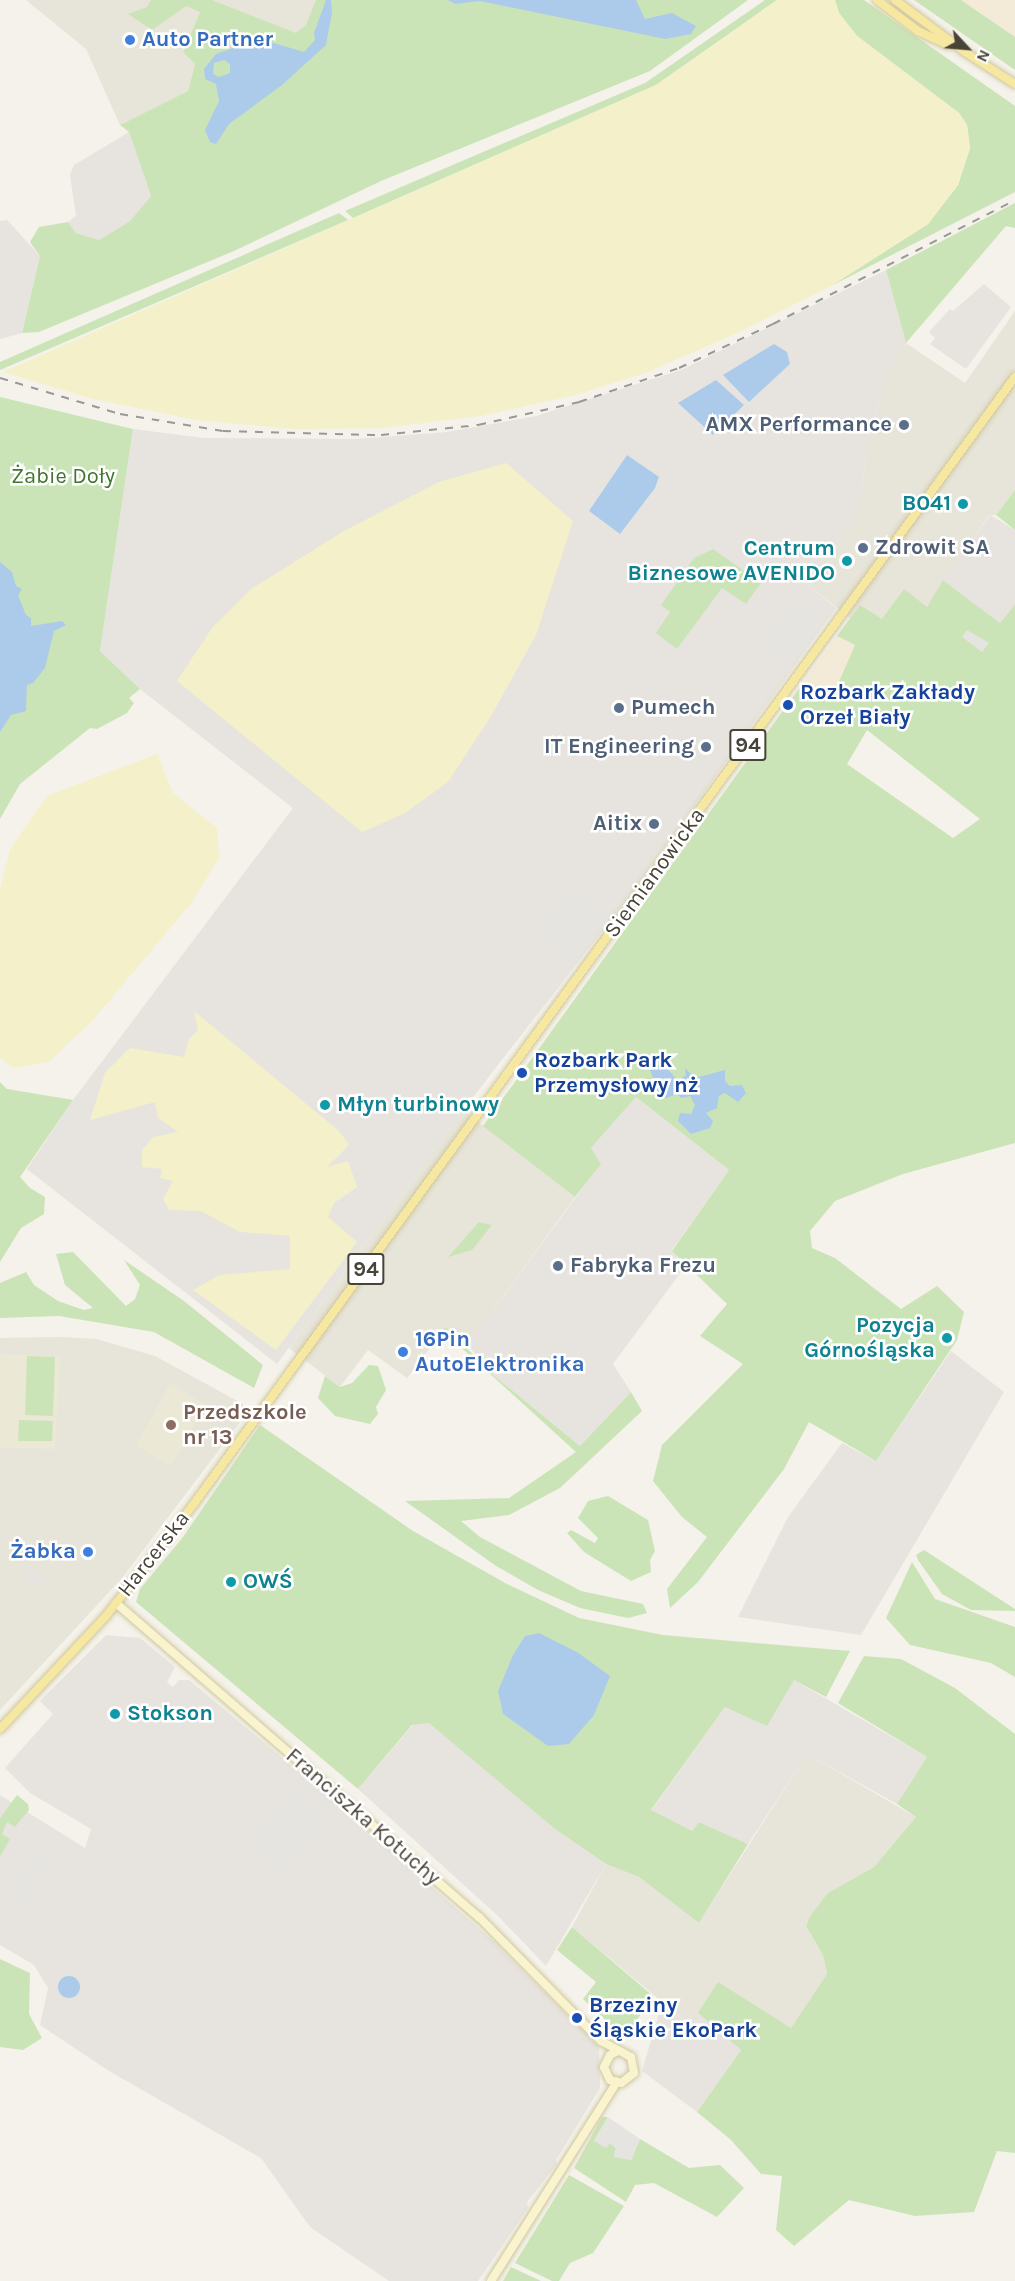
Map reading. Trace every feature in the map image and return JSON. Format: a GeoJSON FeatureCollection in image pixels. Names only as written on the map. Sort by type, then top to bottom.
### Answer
{"type":"FeatureCollection","features":[{"type":"Feature","properties":{"kind":"main road"},"geometry":{"type":"LineString","coordinates":[[877,0],[918,32],[965,52]]}},
{"type":"Feature","properties":{"kind":"main road"},"geometry":{"type":"LineString","coordinates":[[895,0],[965,52],[1015,84]]}},
{"type":"Feature","properties":{"kind":"main road","name":"Siemianowicka"},"geometry":{"type":"LineString","coordinates":[[293,1367],[1015,377]]}},
{"type":"Feature","properties":{"kind":"main road","name":"Harcerska"},"geometry":{"type":"LineString","coordinates":[[0,1729],[116,1603],[187,1513],[293,1367]]}},
{"type":"Feature","properties":{"kind":"street","name":"Franciszka Kotuchy"},"geometry":{"type":"LineString","coordinates":[[116,1603],[479,1917],[601,2042],[618,2051]]}},
{"type":"Feature","properties":{"kind":"street","name":"Franciszka Kotuchy"},"geometry":{"type":"LineString","coordinates":[[601,2042],[606,2058]]}},
{"type":"Feature","properties":{"kind":"street"},"geometry":{"type":"LineString","coordinates":[[603,2100],[607,2076],[606,2058],[618,2051],[631,2057],[635,2069],[628,2080],[617,2082],[607,2076]]}},
{"type":"Feature","properties":{"kind":"street"},"geometry":{"type":"LineString","coordinates":[[491,2281],[603,2100],[617,2082]]}},
{"type":"Feature","properties":{"kind":"shaded area"},"geometry":{"type":"Polygon","coordinates":[[[26,0],[205,0],[183,52],[195,64],[188,91],[120,125],[86,49],[26,0]]]}},
{"type":"Feature","properties":{"kind":"shaded area"},"geometry":{"type":"Polygon","coordinates":[[[212,0],[319,0],[305,37],[212,0]]]}},
{"type":"Feature","properties":{"kind":"shaded area"},"geometry":{"type":"Polygon","coordinates":[[[961,0],[1015,0],[1015,37],[961,0]]]}},
{"type":"Feature","properties":{"kind":"shaded area"},"geometry":{"type":"Polygon","coordinates":[[[129,132],[151,196],[130,221],[99,240],[76,233],[68,222],[76,216],[70,175],[74,165],[129,132]]]}},
{"type":"Feature","properties":{"kind":"shaded area"},"geometry":{"type":"Polygon","coordinates":[[[7,220],[40,256],[22,333],[0,339],[0,221],[7,220]]]}},
{"type":"Feature","properties":{"kind":"shaded area"},"geometry":{"type":"Polygon","coordinates":[[[886,270],[906,343],[887,375],[867,444],[861,503],[807,584],[836,608],[628,898],[463,1110],[277,1364],[27,1169],[73,1100],[293,808],[140,689],[100,651],[133,429],[204,438],[356,439],[447,432],[536,416],[681,370],[886,270]]]}},
{"type":"Feature","properties":{"kind":"shaded area"},"geometry":{"type":"Polygon","coordinates":[[[984,284],[1011,307],[966,369],[930,344],[935,338],[929,332],[950,309],[953,311],[984,284]]]}},
{"type":"Feature","properties":{"kind":"shaded area"},"geometry":{"type":"Polygon","coordinates":[[[1015,311],[1015,490],[996,515],[989,515],[927,607],[882,620],[860,605],[850,618],[807,584],[861,503],[867,444],[887,375],[906,343],[965,383],[1015,311]]]}},
{"type":"Feature","properties":{"kind":"shaded area"},"geometry":{"type":"Polygon","coordinates":[[[990,515],[1015,530],[1015,604],[1000,623],[943,580],[990,515]]]}},
{"type":"Feature","properties":{"kind":"shaded area"},"geometry":{"type":"Polygon","coordinates":[[[794,602],[824,623],[799,657],[794,655],[790,662],[764,643],[794,602]]]}},
{"type":"Feature","properties":{"kind":"shaded area"},"geometry":{"type":"Polygon","coordinates":[[[967,630],[989,643],[982,652],[962,637],[967,630]]]}},
{"type":"Feature","properties":{"kind":"shaded area"},"geometry":{"type":"Polygon","coordinates":[[[837,636],[855,645],[830,702],[803,683],[837,636]]]}},
{"type":"Feature","properties":{"kind":"shaded area"},"geometry":{"type":"Polygon","coordinates":[[[570,891],[603,916],[571,960],[537,935],[570,891]]]}},
{"type":"Feature","properties":{"kind":"shaded area"},"geometry":{"type":"Polygon","coordinates":[[[636,1097],[729,1170],[672,1250],[687,1264],[613,1364],[631,1392],[580,1446],[492,1374],[468,1345],[600,1164],[591,1148],[636,1097]]]}},
{"type":"Feature","properties":{"kind":"shaded area"},"geometry":{"type":"Polygon","coordinates":[[[463,1110],[575,1197],[468,1345],[446,1327],[407,1378],[368,1350],[340,1387],[289,1348],[463,1110]]]}},
{"type":"Feature","properties":{"kind":"shaded area"},"geometry":{"type":"Polygon","coordinates":[[[0,1338],[96,1339],[155,1356],[243,1404],[247,1413],[123,1577],[0,1710],[0,1338]]]}},
{"type":"Feature","properties":{"kind":"shaded area"},"geometry":{"type":"Polygon","coordinates":[[[951,1351],[1004,1392],[861,1635],[738,1617],[788,1517],[842,1443],[876,1461],[951,1351]]]}},
{"type":"Feature","properties":{"kind":"shaded area"},"geometry":{"type":"Polygon","coordinates":[[[0,1354],[60,1357],[55,1449],[0,1448],[0,1354]]]}},
{"type":"Feature","properties":{"kind":"shaded area","name":"Przedszkole nr 13"},"geometry":{"type":"Polygon","coordinates":[[[170,1383],[206,1405],[171,1466],[136,1446],[170,1383]]]}},
{"type":"Feature","properties":{"kind":"shaded area"},"geometry":{"type":"Polygon","coordinates":[[[33,1569],[39,1572],[42,1578],[39,1584],[33,1587],[27,1584],[24,1578],[27,1572],[33,1569]]]}},
{"type":"Feature","properties":{"kind":"shaded area"},"geometry":{"type":"Polygon","coordinates":[[[106,1635],[140,1638],[175,1667],[167,1682],[173,1687],[179,1680],[189,1680],[352,1816],[492,1940],[599,2047],[600,2088],[556,2160],[557,2164],[527,2202],[528,2208],[478,2281],[389,2281],[310,2227],[261,2158],[109,2071],[40,2025],[48,1988],[34,1965],[0,1945],[0,1795],[85,1848],[91,1829],[30,1793],[5,1768],[53,1714],[40,1701],[106,1635]]]}},
{"type":"Feature","properties":{"kind":"shaded area"},"geometry":{"type":"Polygon","coordinates":[[[794,1680],[927,1757],[897,1804],[807,1754],[748,1844],[699,1822],[692,1832],[651,1811],[725,1707],[794,1680]]]}},
{"type":"Feature","properties":{"kind":"shaded area"},"geometry":{"type":"Polygon","coordinates":[[[429,1722],[555,1829],[606,1864],[546,1966],[498,1916],[358,1789],[413,1725],[429,1722]]]}},
{"type":"Feature","properties":{"kind":"shaded area"},"geometry":{"type":"Polygon","coordinates":[[[807,1754],[916,1817],[874,1867],[828,1893],[806,1926],[823,1955],[827,1974],[791,2028],[718,1983],[691,2026],[572,1927],[606,1864],[639,1877],[699,1923],[807,1754]]]}},
{"type":"Feature","properties":{"kind":"shaded area"},"geometry":{"type":"Polygon","coordinates":[[[289,1791],[322,1823],[282,1868],[246,1846],[289,1791]]]}},
{"type":"Feature","properties":{"kind":"shaded area"},"geometry":{"type":"Polygon","coordinates":[[[36,1845],[52,1854],[22,1903],[7,1894],[36,1845]]]}},
{"type":"Feature","properties":{"kind":"shaded area"},"geometry":{"type":"Polygon","coordinates":[[[662,2003],[690,2025],[698,2013],[741,2050],[697,2112],[642,2071],[662,2003]]]}},
{"type":"Feature","properties":{"kind":"shaded area"},"geometry":{"type":"Polygon","coordinates":[[[608,2117],[640,2139],[631,2160],[614,2157],[616,2148],[610,2143],[606,2148],[594,2141],[608,2117]]]}},
{"type":"Feature","properties":{"kind":"green space"},"geometry":{"type":"Polygon","coordinates":[[[151,0],[212,0],[296,33],[306,25],[316,0],[748,0],[650,71],[381,181],[234,251],[39,332],[22,333],[40,256],[30,242],[39,227],[68,222],[76,233],[99,240],[130,221],[151,196],[129,132],[120,125],[188,91],[195,64],[183,52],[200,12],[186,6],[152,30],[128,14],[147,7],[151,0]]]}},
{"type":"Feature","properties":{"kind":"green space"},"geometry":{"type":"Polygon","coordinates":[[[765,0],[777,0],[656,85],[353,218],[345,211],[645,83],[765,0]]]}},
{"type":"Feature","properties":{"kind":"green space"},"geometry":{"type":"Polygon","coordinates":[[[835,0],[864,0],[1015,106],[1015,192],[831,286],[928,224],[958,185],[970,148],[967,125],[959,113],[857,36],[839,13],[835,0]]]}},
{"type":"Feature","properties":{"kind":"green space"},"geometry":{"type":"Polygon","coordinates":[[[914,0],[961,0],[1015,37],[1015,70],[914,0]]]}},
{"type":"Feature","properties":{"kind":"green space"},"geometry":{"type":"Polygon","coordinates":[[[1015,203],[1015,228],[1006,226],[906,343],[886,270],[1015,203]]]}},
{"type":"Feature","properties":{"kind":"green space"},"geometry":{"type":"Polygon","coordinates":[[[339,213],[348,220],[0,370],[0,362],[339,213]]]}},
{"type":"Feature","properties":{"kind":"green space","name":"Żabie Doły"},"geometry":{"type":"Polygon","coordinates":[[[0,397],[133,429],[100,651],[140,689],[129,698],[134,703],[127,713],[97,729],[90,728],[20,784],[0,819],[0,397]]]}},
{"type":"Feature","properties":{"kind":"green space"},"geometry":{"type":"Polygon","coordinates":[[[1015,490],[1015,530],[996,515],[1015,490]]]}},
{"type":"Feature","properties":{"kind":"green space"},"geometry":{"type":"Polygon","coordinates":[[[713,549],[761,583],[746,604],[722,588],[677,649],[656,633],[670,612],[661,605],[694,558],[713,549]]]}},
{"type":"Feature","properties":{"kind":"green space"},"geometry":{"type":"Polygon","coordinates":[[[943,580],[1000,623],[1015,604],[1015,1143],[903,1174],[835,1201],[810,1231],[812,1248],[835,1258],[901,1309],[937,1286],[964,1312],[957,1340],[876,1461],[809,1422],[784,1469],[698,1582],[670,1608],[667,1589],[707,1537],[682,1517],[653,1481],[662,1445],[743,1364],[700,1336],[727,1304],[672,1251],[729,1170],[636,1097],[591,1148],[601,1164],[575,1197],[483,1126],[803,683],[830,702],[855,645],[837,636],[860,605],[882,619],[904,589],[927,607],[943,580]],[[867,730],[847,764],[953,838],[980,819],[867,730]]]}},
{"type":"Feature","properties":{"kind":"green space"},"geometry":{"type":"Polygon","coordinates":[[[0,1082],[7,1089],[73,1100],[20,1177],[30,1188],[45,1197],[44,1214],[21,1228],[0,1262],[0,1082]]]}},
{"type":"Feature","properties":{"kind":"green space"},"geometry":{"type":"Polygon","coordinates":[[[479,1222],[492,1225],[472,1250],[448,1257],[479,1222]]]}},
{"type":"Feature","properties":{"kind":"green space"},"geometry":{"type":"Polygon","coordinates":[[[73,1252],[126,1306],[135,1299],[140,1285],[124,1260],[184,1301],[263,1365],[254,1388],[154,1332],[59,1316],[0,1318],[0,1283],[26,1272],[34,1285],[58,1301],[84,1310],[93,1308],[65,1285],[56,1254],[73,1252]]]}},
{"type":"Feature","properties":{"kind":"green space"},"geometry":{"type":"Polygon","coordinates":[[[446,1327],[492,1374],[580,1446],[631,1392],[642,1411],[560,1488],[509,1515],[461,1521],[480,1537],[581,1591],[643,1604],[647,1613],[628,1618],[580,1608],[538,1590],[496,1566],[405,1501],[509,1498],[576,1452],[442,1330],[446,1327]]]}},
{"type":"Feature","properties":{"kind":"green space"},"geometry":{"type":"Polygon","coordinates":[[[27,1356],[55,1357],[53,1416],[25,1415],[27,1356]]]}},
{"type":"Feature","properties":{"kind":"green space"},"geometry":{"type":"Polygon","coordinates":[[[369,1365],[378,1366],[386,1390],[376,1407],[378,1414],[370,1424],[335,1416],[318,1398],[325,1376],[340,1387],[352,1383],[369,1365]]]}},
{"type":"Feature","properties":{"kind":"green space"},"geometry":{"type":"Polygon","coordinates":[[[19,1420],[53,1421],[52,1441],[18,1441],[19,1420]]]}},
{"type":"Feature","properties":{"kind":"green space"},"geometry":{"type":"Polygon","coordinates":[[[260,1425],[413,1531],[507,1584],[579,1618],[663,1635],[850,1651],[826,1697],[794,1680],[767,1726],[725,1707],[651,1810],[692,1831],[699,1822],[748,1844],[699,1923],[639,1877],[606,1864],[555,1829],[429,1723],[412,1725],[358,1789],[136,1602],[140,1589],[183,1537],[260,1425]]]}},
{"type":"Feature","properties":{"kind":"green space"},"geometry":{"type":"Polygon","coordinates":[[[608,1496],[648,1520],[655,1551],[650,1560],[651,1572],[631,1581],[584,1552],[567,1533],[571,1530],[595,1543],[598,1538],[578,1518],[588,1501],[608,1496]]]}},
{"type":"Feature","properties":{"kind":"green space"},"geometry":{"type":"Polygon","coordinates":[[[924,1550],[1015,1611],[971,1610],[942,1594],[918,1560],[916,1555],[924,1550]]]}},
{"type":"Feature","properties":{"kind":"green space"},"geometry":{"type":"Polygon","coordinates":[[[912,1562],[935,1599],[1015,1627],[1015,1677],[991,1663],[910,1645],[886,1618],[912,1562]]]}},
{"type":"Feature","properties":{"kind":"green space"},"geometry":{"type":"Polygon","coordinates":[[[864,1656],[901,1659],[955,1688],[1015,1734],[1015,2153],[997,2151],[974,2212],[915,2216],[849,2200],[794,2246],[776,2230],[782,2176],[761,2174],[731,2140],[697,2112],[741,2050],[698,2013],[718,1982],[791,2028],[827,1974],[823,1955],[806,1926],[811,1915],[828,1893],[874,1867],[916,1817],[897,1804],[927,1757],[838,1703],[864,1656]]]}},
{"type":"Feature","properties":{"kind":"green space"},"geometry":{"type":"Polygon","coordinates":[[[17,1795],[28,1804],[29,1810],[15,1827],[7,1822],[2,1834],[10,1839],[0,1857],[0,1818],[17,1795]]]}},
{"type":"Feature","properties":{"kind":"green space"},"geometry":{"type":"Polygon","coordinates":[[[572,1927],[653,1996],[624,2039],[583,1999],[596,1982],[557,1950],[572,1927]]]}},
{"type":"Feature","properties":{"kind":"green space"},"geometry":{"type":"Polygon","coordinates":[[[0,1959],[30,1973],[29,2014],[42,2038],[23,2050],[0,2047],[0,1959]]]}},
{"type":"Feature","properties":{"kind":"green space"},"geometry":{"type":"Polygon","coordinates":[[[602,2117],[608,2117],[594,2141],[610,2143],[616,2148],[614,2156],[631,2160],[640,2139],[689,2168],[720,2165],[744,2188],[717,2217],[654,2183],[635,2185],[626,2202],[574,2168],[602,2117]]]}},
{"type":"Feature","properties":{"kind":"green space"},"geometry":{"type":"Polygon","coordinates":[[[569,2175],[624,2206],[593,2253],[570,2263],[559,2281],[552,2281],[515,2263],[569,2175]]]}},
{"type":"Feature","properties":{"kind":"green space"},"geometry":{"type":"Polygon","coordinates":[[[511,2267],[541,2281],[503,2281],[511,2267]]]}},
{"type":"Feature","properties":{"kind":"sand"},"geometry":{"type":"Polygon","coordinates":[[[777,0],[835,0],[839,13],[857,36],[959,113],[967,125],[970,148],[958,185],[928,224],[831,286],[735,334],[645,373],[575,395],[481,416],[382,428],[294,429],[196,420],[93,399],[3,372],[656,85],[777,0]]]}},
{"type":"Feature","properties":{"kind":"sand"},"geometry":{"type":"Polygon","coordinates":[[[506,463],[573,521],[536,635],[491,716],[448,782],[405,813],[362,832],[177,681],[212,628],[251,589],[344,531],[439,482],[506,463]]]}},
{"type":"Feature","properties":{"kind":"sand"},"geometry":{"type":"Polygon","coordinates":[[[157,754],[173,793],[217,828],[219,858],[192,902],[94,1019],[49,1062],[14,1068],[0,1058],[0,890],[10,849],[47,796],[157,754]]]}},
{"type":"Feature","properties":{"kind":"sand"},"geometry":{"type":"Polygon","coordinates":[[[194,1011],[339,1131],[349,1145],[327,1167],[348,1161],[357,1187],[334,1203],[328,1217],[357,1242],[276,1350],[193,1290],[220,1275],[290,1269],[290,1236],[240,1232],[201,1211],[169,1210],[163,1199],[173,1181],[160,1178],[162,1169],[142,1167],[142,1150],[153,1137],[178,1132],[158,1118],[155,1102],[90,1120],[105,1073],[130,1048],[184,1057],[189,1039],[198,1030],[194,1011]]]}},
{"type":"Feature","properties":{"kind":"water"},"geometry":{"type":"Polygon","coordinates":[[[326,0],[331,0],[332,12],[326,45],[282,85],[229,124],[216,144],[210,142],[205,130],[219,101],[216,84],[205,79],[204,69],[216,54],[244,44],[267,41],[304,52],[315,40],[314,33],[326,0]],[[224,60],[214,63],[213,74],[219,77],[230,73],[230,64],[224,60]]]}},
{"type":"Feature","properties":{"kind":"water"},"geometry":{"type":"Polygon","coordinates":[[[448,0],[636,0],[645,19],[672,13],[696,26],[691,34],[665,39],[480,1],[455,4],[448,0]]]}},
{"type":"Feature","properties":{"kind":"water"},"geometry":{"type":"Polygon","coordinates":[[[774,344],[787,352],[790,364],[749,402],[723,375],[774,344]]]}},
{"type":"Feature","properties":{"kind":"water"},"geometry":{"type":"Polygon","coordinates":[[[716,380],[744,405],[713,435],[678,403],[716,380]]]}},
{"type":"Feature","properties":{"kind":"water"},"geometry":{"type":"Polygon","coordinates":[[[627,455],[659,477],[655,488],[620,534],[589,511],[627,455]]]}},
{"type":"Feature","properties":{"kind":"water"},"geometry":{"type":"Polygon","coordinates":[[[0,562],[12,572],[16,586],[22,589],[18,595],[26,615],[31,618],[31,626],[62,621],[66,625],[54,631],[45,668],[33,683],[27,685],[26,711],[11,715],[0,732],[0,562]]]}},
{"type":"Feature","properties":{"kind":"water"},"geometry":{"type":"Polygon","coordinates":[[[656,1064],[667,1068],[678,1081],[686,1075],[685,1068],[695,1078],[725,1070],[725,1081],[730,1086],[742,1085],[746,1093],[738,1102],[725,1093],[719,1096],[717,1108],[706,1113],[713,1121],[710,1128],[691,1134],[678,1121],[680,1113],[691,1114],[695,1105],[690,1096],[681,1098],[677,1094],[666,1098],[652,1092],[655,1083],[650,1070],[656,1064]]]}},
{"type":"Feature","properties":{"kind":"water"},"geometry":{"type":"Polygon","coordinates":[[[539,1633],[577,1652],[610,1676],[594,1715],[569,1744],[548,1746],[503,1714],[498,1691],[513,1655],[525,1636],[539,1633]]]}},
{"type":"Feature","properties":{"kind":"water"},"geometry":{"type":"Polygon","coordinates":[[[69,1976],[79,1983],[80,1987],[73,1997],[69,1998],[59,1991],[58,1987],[65,1977],[69,1976]]]}},
{"type":"Feature","properties":{"kind":"railway"},"geometry":{"type":"LineString","coordinates":[[0,378],[120,414],[223,431],[381,435],[478,425],[579,402],[679,368],[773,324],[1015,200]]}},
{"type":"Feature","properties":{"kind":"place","name":"Auto Partner"},"geometry":{"type":"Point","coordinates":[130,40]}},
{"type":"Feature","properties":{"kind":"place","name":"AMX Performance"},"geometry":{"type":"Point","coordinates":[904,425]}},
{"type":"Feature","properties":{"kind":"place","name":"B041"},"geometry":{"type":"Point","coordinates":[963,504]}},
{"type":"Feature","properties":{"kind":"place","name":"Zdrowit SA"},"geometry":{"type":"Point","coordinates":[863,548]}},
{"type":"Feature","properties":{"kind":"place","name":"Centrum Biznesowe AVENIDO"},"geometry":{"type":"Point","coordinates":[847,561]}},
{"type":"Feature","properties":{"kind":"place","name":"Rozbark Zakłady Orzeł Biały"},"geometry":{"type":"Point","coordinates":[788,705]}},
{"type":"Feature","properties":{"kind":"place","name":"Pumech"},"geometry":{"type":"Point","coordinates":[619,708]}},
{"type":"Feature","properties":{"kind":"place","name":"IT Engineering"},"geometry":{"type":"Point","coordinates":[706,747]}},
{"type":"Feature","properties":{"kind":"place","name":"Aitix"},"geometry":{"type":"Point","coordinates":[654,824]}},
{"type":"Feature","properties":{"kind":"place","name":"Rozbark Park Przemysłowy nż"},"geometry":{"type":"Point","coordinates":[522,1073]}},
{"type":"Feature","properties":{"kind":"place","name":"Młyn turbinowy"},"geometry":{"type":"Point","coordinates":[325,1105]}},
{"type":"Feature","properties":{"kind":"place","name":"Fabryka Frezu"},"geometry":{"type":"Point","coordinates":[558,1266]}},
{"type":"Feature","properties":{"kind":"place","name":"Pozycja Górnośląska"},"geometry":{"type":"Point","coordinates":[947,1338]}},
{"type":"Feature","properties":{"kind":"place","name":"16Pin AutoElektronika"},"geometry":{"type":"Point","coordinates":[403,1352]}},
{"type":"Feature","properties":{"kind":"place","name":"Przedszkole nr 13"},"geometry":{"type":"Point","coordinates":[171,1425]}},
{"type":"Feature","properties":{"kind":"place","name":"Żabka"},"geometry":{"type":"Point","coordinates":[88,1552]}},
{"type":"Feature","properties":{"kind":"place","name":"OWŚ"},"geometry":{"type":"Point","coordinates":[231,1582]}},
{"type":"Feature","properties":{"kind":"place","name":"Stokson"},"geometry":{"type":"Point","coordinates":[115,1714]}},
{"type":"Feature","properties":{"kind":"place","name":"Brzeziny Śląskie EkoPark"},"geometry":{"type":"Point","coordinates":[577,2018]}}]}
